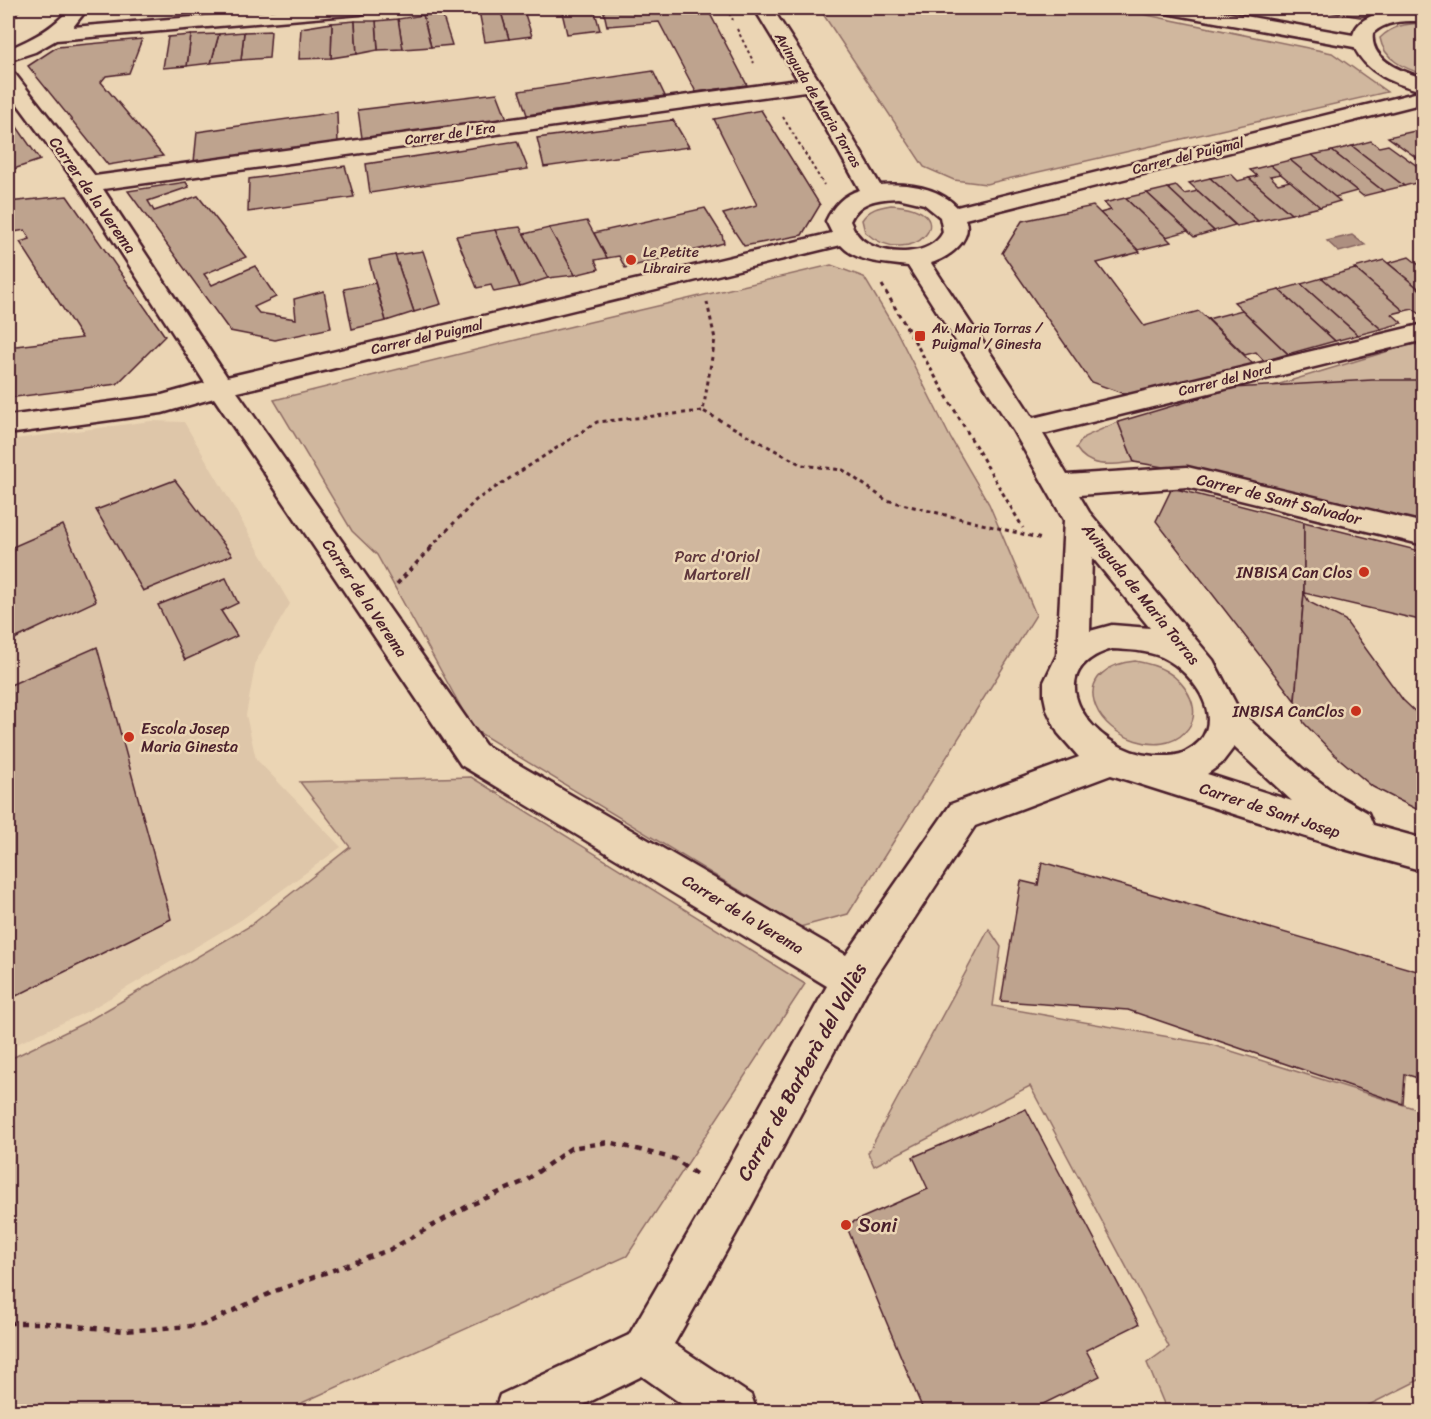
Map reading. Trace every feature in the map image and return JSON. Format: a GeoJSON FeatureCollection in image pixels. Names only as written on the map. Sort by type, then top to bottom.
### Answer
{"type":"FeatureCollection","features":[{"type":"Feature","properties":{"kind":"street"},"geometry":{"type":"LineString","coordinates":[[8,55],[52,35],[71,20],[79,8]]}},
{"type":"Feature","properties":{"kind":"street"},"geometry":{"type":"LineString","coordinates":[[52,35],[360,8]]}},
{"type":"Feature","properties":{"kind":"street","name":"Avinguda de Maria Torras"},"geometry":{"type":"LineString","coordinates":[[763,8],[811,84],[873,192]]}},
{"type":"Feature","properties":{"kind":"street"},"geometry":{"type":"LineString","coordinates":[[1171,8],[1363,33],[1384,18],[1424,15]]}},
{"type":"Feature","properties":{"kind":"street"},"geometry":{"type":"LineString","coordinates":[[1264,8],[1363,33]]}},
{"type":"Feature","properties":{"kind":"street"},"geometry":{"type":"LineString","coordinates":[[1363,33],[1367,57],[1387,71],[1424,85]]}},
{"type":"Feature","properties":{"kind":"street","name":"Carrer de la Verema"},"geometry":{"type":"LineString","coordinates":[[8,78],[89,184],[221,388],[473,755],[852,979]]}},
{"type":"Feature","properties":{"kind":"street","name":"Carrer de l'Era"},"geometry":{"type":"LineString","coordinates":[[89,184],[811,84]]}},
{"type":"Feature","properties":{"kind":"street","name":"Carrer del Puigmal"},"geometry":{"type":"LineString","coordinates":[[952,215],[1424,96]]}},
{"type":"Feature","properties":{"kind":"street"},"geometry":{"type":"LineString","coordinates":[[898,191],[919,194],[941,204],[952,215],[956,230],[951,242],[936,253],[915,259],[874,255],[856,247],[845,237],[838,221],[842,210],[856,198],[873,192],[898,191]]}},
{"type":"Feature","properties":{"kind":"street","name":"Carrer del Puigmal"},"geometry":{"type":"LineString","coordinates":[[8,425],[162,404],[276,372],[845,237]]}},
{"type":"Feature","properties":{"kind":"street","name":"Avinguda de Maria Torras"},"geometry":{"type":"LineString","coordinates":[[915,259],[1026,429],[1079,520],[1202,669]]}},
{"type":"Feature","properties":{"kind":"street","name":"Carrer del Nord"},"geometry":{"type":"LineString","coordinates":[[1026,429],[1424,332]]}},
{"type":"Feature","properties":{"kind":"street","name":"Carrer de Sant Salvador"},"geometry":{"type":"LineString","coordinates":[[1061,486],[1187,477],[1424,534]]}},
{"type":"Feature","properties":{"kind":"street","name":"Avinguda de Maria Torras"},"geometry":{"type":"LineString","coordinates":[[1073,655],[1079,520]]}},
{"type":"Feature","properties":{"kind":"street"},"geometry":{"type":"LineString","coordinates":[[1136,637],[1160,643],[1175,650],[1202,669],[1225,717],[1222,736],[1212,752],[1196,764],[1175,770],[1150,771],[1111,760],[1080,737],[1062,708],[1060,679],[1073,655],[1091,643],[1112,638],[1136,637]]}},
{"type":"Feature","properties":{"kind":"street","name":"Carrer de Sant Josep"},"geometry":{"type":"LineString","coordinates":[[1225,717],[1291,780],[1325,806],[1407,850]]}},
{"type":"Feature","properties":{"kind":"street","name":"Carrer de Barberà del Vallès"},"geometry":{"type":"LineString","coordinates":[[645,1351],[732,1199],[852,979],[963,815],[1111,760]]}},
{"type":"Feature","properties":{"kind":"street","name":"Carrer de Sant Josep"},"geometry":{"type":"LineString","coordinates":[[1150,771],[1344,833],[1407,850]]}},
{"type":"Feature","properties":{"kind":"street"},"geometry":{"type":"LineString","coordinates":[[517,1412],[645,1351],[734,1412]]}},
{"type":"Feature","properties":{"kind":"path"},"geometry":{"type":"LineString","coordinates":[[8,23],[18,14],[19,8]]}},
{"type":"Feature","properties":{"kind":"path"},"geometry":{"type":"LineString","coordinates":[[703,411],[715,339],[705,294]]}},
{"type":"Feature","properties":{"kind":"path"},"geometry":{"type":"LineString","coordinates":[[370,605],[395,586],[477,500],[597,422],[703,411],[802,465],[843,470],[886,500],[1048,540]]}},
{"type":"Feature","properties":{"kind":"path"},"geometry":{"type":"LineString","coordinates":[[8,1323],[45,1323],[125,1331],[203,1325],[275,1291],[389,1250],[466,1207],[525,1181],[571,1148],[609,1142],[675,1159],[732,1199]]}},
{"type":"Feature","properties":{"kind":"shaded area"},"geometry":{"type":"Polygon","coordinates":[[[1352,235],[1365,245],[1339,252],[1327,241],[1352,235]]]}},
{"type":"Feature","properties":{"kind":"shaded area","name":"Escola Josep Maria Ginesta"},"geometry":{"type":"Polygon","coordinates":[[[151,421],[184,422],[290,604],[256,661],[246,715],[256,759],[341,847],[241,920],[88,1011],[8,1048],[8,440],[151,421]]]}},
{"type":"Feature","properties":{"kind":"green space"},"geometry":{"type":"Polygon","coordinates":[[[819,8],[1113,8],[1332,53],[1387,92],[986,184],[954,180],[924,167],[819,8]]]}},
{"type":"Feature","properties":{"kind":"green space"},"geometry":{"type":"Polygon","coordinates":[[[1424,23],[1423,74],[1402,66],[1390,57],[1382,46],[1380,38],[1400,26],[1424,23]]]}},
{"type":"Feature","properties":{"kind":"green space"},"geometry":{"type":"Polygon","coordinates":[[[891,205],[914,209],[926,217],[929,226],[925,236],[914,243],[900,246],[883,243],[865,232],[862,220],[865,216],[875,209],[891,205]]]}},
{"type":"Feature","properties":{"kind":"green space","name":"Parc d'Oriol Martorell"},"geometry":{"type":"Polygon","coordinates":[[[831,265],[864,277],[897,332],[951,439],[989,504],[1036,615],[848,914],[800,927],[473,729],[377,555],[352,531],[274,400],[831,265]]]}},
{"type":"Feature","properties":{"kind":"green space"},"geometry":{"type":"Polygon","coordinates":[[[1412,344],[1423,346],[1423,380],[1273,386],[1412,344]]]}},
{"type":"Feature","properties":{"kind":"green space"},"geometry":{"type":"Polygon","coordinates":[[[1118,422],[1134,462],[1101,464],[1081,455],[1076,448],[1084,437],[1118,422]]]}},
{"type":"Feature","properties":{"kind":"green space"},"geometry":{"type":"Polygon","coordinates":[[[1135,661],[1166,671],[1180,682],[1190,698],[1193,707],[1191,724],[1174,740],[1149,743],[1123,735],[1102,718],[1096,707],[1093,697],[1096,680],[1117,665],[1135,661]]]}},
{"type":"Feature","properties":{"kind":"green space"},"geometry":{"type":"Polygon","coordinates":[[[471,777],[805,984],[627,1256],[284,1411],[8,1411],[8,1060],[86,1022],[250,926],[350,847],[300,782],[471,777]]]}},
{"type":"Feature","properties":{"kind":"green space"},"geometry":{"type":"Polygon","coordinates":[[[989,929],[1001,947],[993,1006],[1209,1044],[1423,1111],[1423,1378],[1357,1411],[1167,1411],[1147,1363],[1169,1347],[1030,1086],[874,1166],[868,1153],[989,929]]]}},
{"type":"Feature","properties":{"kind":"building"},"geometry":{"type":"Polygon","coordinates":[[[523,8],[532,36],[509,39],[500,9],[523,8]]]}},
{"type":"Feature","properties":{"kind":"building"},"geometry":{"type":"Polygon","coordinates":[[[561,8],[594,8],[600,30],[567,34],[561,8]]]}},
{"type":"Feature","properties":{"kind":"building"},"geometry":{"type":"Polygon","coordinates":[[[603,8],[707,8],[747,85],[696,92],[659,22],[607,26],[603,8]]]}},
{"type":"Feature","properties":{"kind":"building"},"geometry":{"type":"Polygon","coordinates":[[[1305,8],[1416,8],[1360,17],[1305,8]]]}},
{"type":"Feature","properties":{"kind":"building"},"geometry":{"type":"Polygon","coordinates":[[[500,9],[509,39],[485,42],[479,11],[500,9]]]}},
{"type":"Feature","properties":{"kind":"building"},"geometry":{"type":"Polygon","coordinates":[[[442,14],[452,45],[431,47],[423,15],[442,14]]]}},
{"type":"Feature","properties":{"kind":"building"},"geometry":{"type":"Polygon","coordinates":[[[423,15],[431,47],[403,49],[398,19],[423,15]]]}},
{"type":"Feature","properties":{"kind":"building"},"geometry":{"type":"Polygon","coordinates":[[[398,19],[403,49],[378,50],[376,21],[398,19]]]}},
{"type":"Feature","properties":{"kind":"building"},"geometry":{"type":"Polygon","coordinates":[[[355,21],[357,54],[331,58],[332,23],[355,21]]]}},
{"type":"Feature","properties":{"kind":"building"},"geometry":{"type":"Polygon","coordinates":[[[355,21],[376,21],[378,50],[357,54],[355,21]]]}},
{"type":"Feature","properties":{"kind":"building"},"geometry":{"type":"Polygon","coordinates":[[[332,23],[331,58],[299,59],[301,28],[332,23]]]}},
{"type":"Feature","properties":{"kind":"building"},"geometry":{"type":"Polygon","coordinates":[[[271,31],[269,58],[241,60],[244,32],[271,31]]]}},
{"type":"Feature","properties":{"kind":"building"},"geometry":{"type":"Polygon","coordinates":[[[244,32],[241,60],[211,63],[219,34],[244,32]]]}},
{"type":"Feature","properties":{"kind":"building"},"geometry":{"type":"Polygon","coordinates":[[[219,34],[211,63],[187,66],[191,35],[219,34]]]}},
{"type":"Feature","properties":{"kind":"building"},"geometry":{"type":"Polygon","coordinates":[[[191,35],[187,66],[163,68],[168,37],[191,35]]]}},
{"type":"Feature","properties":{"kind":"building"},"geometry":{"type":"Polygon","coordinates":[[[142,39],[129,73],[106,76],[101,82],[163,156],[108,165],[28,66],[57,47],[142,39]]]}},
{"type":"Feature","properties":{"kind":"building"},"geometry":{"type":"Polygon","coordinates":[[[653,71],[665,96],[527,115],[519,91],[653,71]]]}},
{"type":"Feature","properties":{"kind":"building"},"geometry":{"type":"Polygon","coordinates":[[[497,93],[507,119],[362,138],[358,110],[497,93]]]}},
{"type":"Feature","properties":{"kind":"building"},"geometry":{"type":"Polygon","coordinates":[[[761,110],[820,205],[802,235],[744,246],[723,214],[757,205],[714,119],[761,110]]]}},
{"type":"Feature","properties":{"kind":"building"},"geometry":{"type":"Polygon","coordinates":[[[337,112],[338,144],[194,162],[197,132],[337,112]]]}},
{"type":"Feature","properties":{"kind":"building"},"geometry":{"type":"Polygon","coordinates":[[[8,114],[40,160],[8,171],[8,114]]]}},
{"type":"Feature","properties":{"kind":"building"},"geometry":{"type":"Polygon","coordinates":[[[673,120],[689,147],[544,167],[537,138],[673,120]]]}},
{"type":"Feature","properties":{"kind":"building"},"geometry":{"type":"Polygon","coordinates":[[[1424,129],[1424,163],[1388,137],[1424,129]]]}},
{"type":"Feature","properties":{"kind":"building"},"geometry":{"type":"Polygon","coordinates":[[[517,141],[528,169],[370,193],[366,164],[517,141]]]}},
{"type":"Feature","properties":{"kind":"building"},"geometry":{"type":"Polygon","coordinates":[[[1371,141],[1379,147],[1388,145],[1424,171],[1424,181],[1404,186],[1352,146],[1371,141]]]}},
{"type":"Feature","properties":{"kind":"building"},"geometry":{"type":"Polygon","coordinates":[[[1352,146],[1404,186],[1383,191],[1332,151],[1352,146]]]}},
{"type":"Feature","properties":{"kind":"building"},"geometry":{"type":"Polygon","coordinates":[[[1332,151],[1383,191],[1363,196],[1312,155],[1332,151]]]}},
{"type":"Feature","properties":{"kind":"building"},"geometry":{"type":"Polygon","coordinates":[[[1312,155],[1357,191],[1335,197],[1290,160],[1312,155]]]}},
{"type":"Feature","properties":{"kind":"building"},"geometry":{"type":"Polygon","coordinates":[[[1290,160],[1340,201],[1320,207],[1270,165],[1290,160]]]}},
{"type":"Feature","properties":{"kind":"building"},"geometry":{"type":"Polygon","coordinates":[[[1270,165],[1281,174],[1270,176],[1278,184],[1290,181],[1320,207],[1291,214],[1249,178],[1257,176],[1250,170],[1270,165]]]}},
{"type":"Feature","properties":{"kind":"building"},"geometry":{"type":"Polygon","coordinates":[[[345,166],[354,197],[248,212],[249,179],[345,166]]]}},
{"type":"Feature","properties":{"kind":"building"},"geometry":{"type":"Polygon","coordinates":[[[1231,174],[1238,181],[1249,178],[1291,214],[1258,221],[1210,178],[1231,174]]]}},
{"type":"Feature","properties":{"kind":"building"},"geometry":{"type":"Polygon","coordinates":[[[1210,178],[1258,221],[1237,226],[1189,183],[1210,178]]]}},
{"type":"Feature","properties":{"kind":"building"},"geometry":{"type":"Polygon","coordinates":[[[186,182],[189,187],[148,201],[154,211],[198,196],[246,257],[204,274],[212,285],[255,266],[276,297],[254,307],[259,313],[296,319],[294,299],[324,291],[331,328],[275,340],[230,331],[128,191],[186,182]]]}},
{"type":"Feature","properties":{"kind":"building"},"geometry":{"type":"Polygon","coordinates":[[[1176,186],[1184,194],[1198,191],[1235,225],[1214,231],[1168,188],[1176,186]]]}},
{"type":"Feature","properties":{"kind":"building"},"geometry":{"type":"Polygon","coordinates":[[[1168,188],[1214,231],[1194,237],[1147,193],[1168,188]]]}},
{"type":"Feature","properties":{"kind":"building"},"geometry":{"type":"Polygon","coordinates":[[[1147,193],[1188,231],[1166,237],[1125,198],[1147,193]]]}},
{"type":"Feature","properties":{"kind":"building"},"geometry":{"type":"Polygon","coordinates":[[[67,196],[165,336],[117,384],[8,398],[8,347],[82,338],[20,242],[30,239],[25,230],[8,233],[8,202],[67,196]]]}},
{"type":"Feature","properties":{"kind":"building"},"geometry":{"type":"Polygon","coordinates":[[[1125,198],[1171,242],[1138,250],[1100,213],[1111,210],[1104,203],[1125,198]]]}},
{"type":"Feature","properties":{"kind":"building"},"geometry":{"type":"Polygon","coordinates":[[[1093,206],[1140,252],[1097,263],[1144,326],[1199,311],[1253,364],[1133,397],[1091,382],[1002,253],[1022,221],[1093,206]]]}},
{"type":"Feature","properties":{"kind":"building"},"geometry":{"type":"Polygon","coordinates":[[[705,208],[722,235],[724,243],[625,268],[619,256],[607,258],[594,233],[705,208]]]}},
{"type":"Feature","properties":{"kind":"building"},"geometry":{"type":"Polygon","coordinates":[[[587,221],[607,258],[595,260],[599,269],[575,275],[549,228],[587,221]]]}},
{"type":"Feature","properties":{"kind":"building"},"geometry":{"type":"Polygon","coordinates":[[[520,227],[548,278],[520,287],[495,230],[520,227]]]}},
{"type":"Feature","properties":{"kind":"building"},"geometry":{"type":"Polygon","coordinates":[[[549,228],[575,275],[548,278],[524,234],[549,228]]]}},
{"type":"Feature","properties":{"kind":"building"},"geometry":{"type":"Polygon","coordinates":[[[495,230],[520,287],[494,292],[491,285],[477,288],[456,236],[495,230]]]}},
{"type":"Feature","properties":{"kind":"building"},"geometry":{"type":"Polygon","coordinates":[[[423,251],[441,304],[414,312],[395,255],[423,251]]]}},
{"type":"Feature","properties":{"kind":"building"},"geometry":{"type":"Polygon","coordinates":[[[395,255],[414,312],[386,321],[369,260],[395,255]]]}},
{"type":"Feature","properties":{"kind":"building"},"geometry":{"type":"Polygon","coordinates":[[[1409,257],[1424,269],[1424,293],[1388,263],[1409,257]]]}},
{"type":"Feature","properties":{"kind":"building"},"geometry":{"type":"Polygon","coordinates":[[[1384,260],[1424,293],[1424,317],[1413,309],[1404,311],[1354,268],[1384,260]]]}},
{"type":"Feature","properties":{"kind":"building"},"geometry":{"type":"Polygon","coordinates":[[[1355,269],[1404,311],[1392,314],[1402,323],[1381,329],[1322,278],[1355,269]]]}},
{"type":"Feature","properties":{"kind":"building"},"geometry":{"type":"Polygon","coordinates":[[[1322,278],[1381,329],[1358,335],[1301,284],[1322,278]]]}},
{"type":"Feature","properties":{"kind":"building"},"geometry":{"type":"Polygon","coordinates":[[[375,283],[386,321],[352,329],[344,289],[375,283]]]}},
{"type":"Feature","properties":{"kind":"building"},"geometry":{"type":"Polygon","coordinates":[[[1301,284],[1358,335],[1335,341],[1279,290],[1301,284]]]}},
{"type":"Feature","properties":{"kind":"building"},"geometry":{"type":"Polygon","coordinates":[[[1279,290],[1335,341],[1288,354],[1234,302],[1279,290]]]}},
{"type":"Feature","properties":{"kind":"building"},"geometry":{"type":"Polygon","coordinates":[[[1242,310],[1288,354],[1264,361],[1256,352],[1245,355],[1208,319],[1242,310]]]}},
{"type":"Feature","properties":{"kind":"building"},"geometry":{"type":"Polygon","coordinates":[[[1372,380],[1424,380],[1424,525],[1186,471],[1134,462],[1118,422],[1233,388],[1372,380]]]}},
{"type":"Feature","properties":{"kind":"building"},"geometry":{"type":"Polygon","coordinates":[[[175,480],[232,555],[143,591],[96,510],[175,480]]]}},
{"type":"Feature","properties":{"kind":"building"},"geometry":{"type":"Polygon","coordinates":[[[1172,488],[1304,522],[1304,593],[1295,701],[1156,521],[1172,488]]]}},
{"type":"Feature","properties":{"kind":"building","name":"INBISA Can Clos"},"geometry":{"type":"Polygon","coordinates":[[[1304,522],[1424,552],[1424,621],[1304,593],[1304,522]]]}},
{"type":"Feature","properties":{"kind":"building"},"geometry":{"type":"Polygon","coordinates":[[[63,525],[96,601],[8,642],[8,549],[63,525]]]}},
{"type":"Feature","properties":{"kind":"building"},"geometry":{"type":"Polygon","coordinates":[[[226,578],[238,603],[221,611],[237,636],[185,660],[158,605],[226,578]]]}},
{"type":"Feature","properties":{"kind":"building","name":"INBISA CanClos"},"geometry":{"type":"Polygon","coordinates":[[[1304,593],[1309,602],[1345,620],[1403,700],[1424,720],[1424,813],[1373,787],[1335,755],[1304,723],[1295,701],[1304,593]]]}},
{"type":"Feature","properties":{"kind":"building"},"geometry":{"type":"Polygon","coordinates":[[[97,647],[171,919],[8,1000],[8,686],[97,647]]]}},
{"type":"Feature","properties":{"kind":"building"},"geometry":{"type":"Polygon","coordinates":[[[1042,862],[1424,973],[1424,1080],[1405,1074],[1403,1104],[1128,1010],[1001,1001],[1021,881],[1038,885],[1042,862]]]}},
{"type":"Feature","properties":{"kind":"building"},"geometry":{"type":"Polygon","coordinates":[[[1026,1109],[1139,1324],[1086,1350],[1100,1376],[1027,1412],[924,1412],[846,1225],[928,1189],[913,1157],[1026,1109]]]}},
{"type":"Feature","properties":{"kind":"place","name":"Le Petite Libraire"},"geometry":{"type":"Point","coordinates":[631,260]}},
{"type":"Feature","properties":{"kind":"place","name":"Av. Maria Torras / Puigmal / Ginesta"},"geometry":{"type":"Point","coordinates":[920,336]}},
{"type":"Feature","properties":{"kind":"place","name":"INBISA Can Clos"},"geometry":{"type":"Point","coordinates":[1364,572]}},
{"type":"Feature","properties":{"kind":"place","name":"INBISA CanClos"},"geometry":{"type":"Point","coordinates":[1356,711]}},
{"type":"Feature","properties":{"kind":"place","name":"Escola Josep Maria Ginesta"},"geometry":{"type":"Point","coordinates":[129,737]}},
{"type":"Feature","properties":{"kind":"place","name":"Soni"},"geometry":{"type":"Point","coordinates":[846,1225]}}]}
